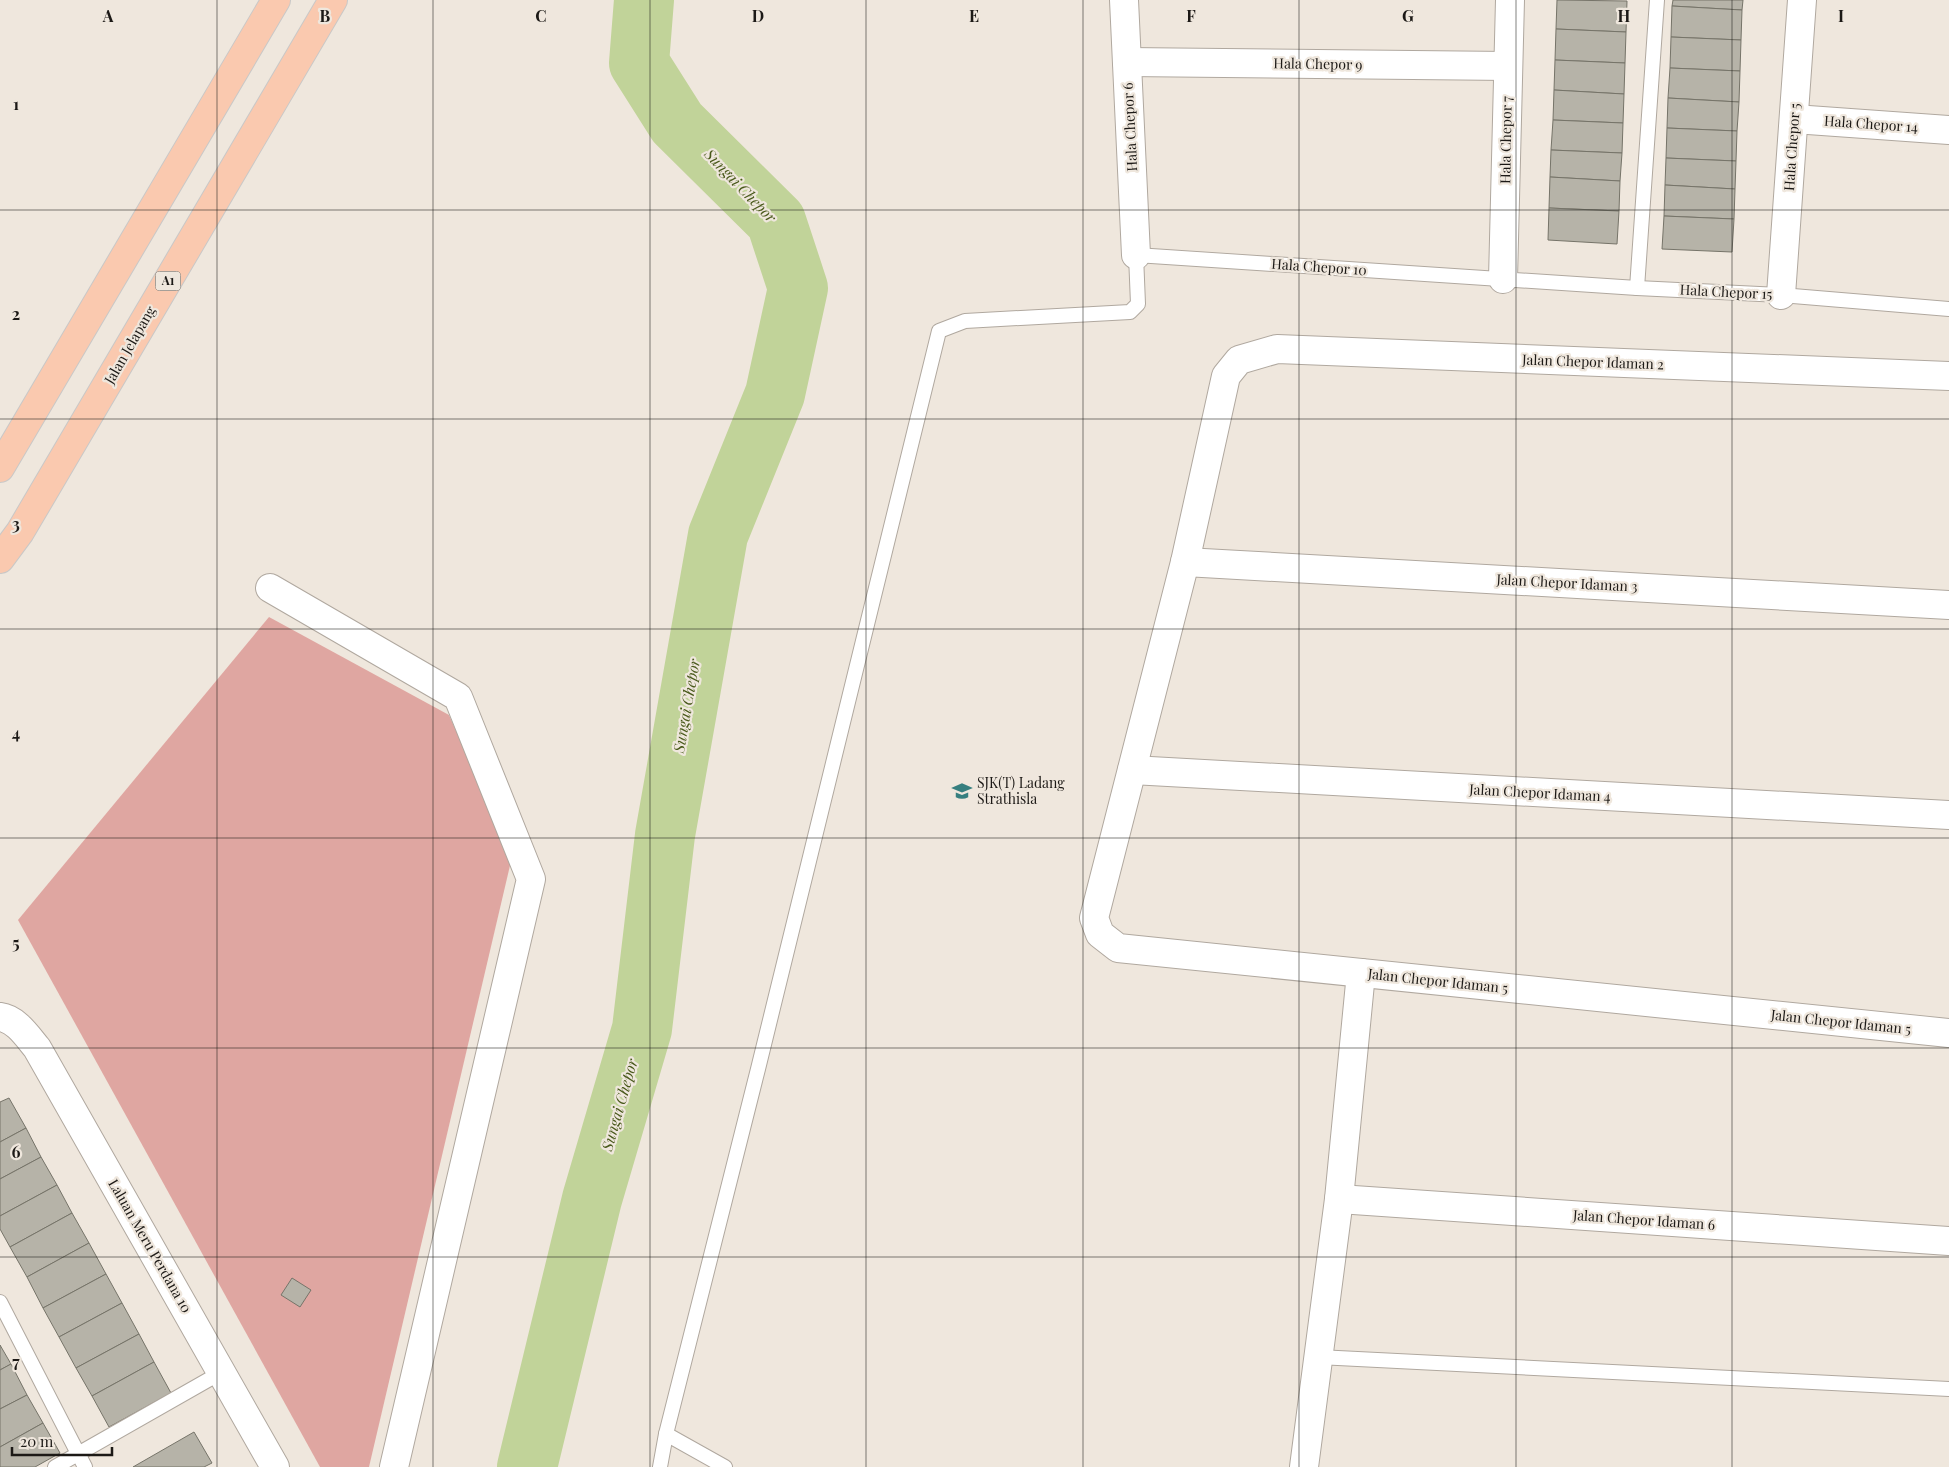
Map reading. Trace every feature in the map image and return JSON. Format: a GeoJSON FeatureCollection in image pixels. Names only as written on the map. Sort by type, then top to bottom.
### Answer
{"type":"FeatureCollection","features":[{"type":"Feature","properties":{"kind":"main road"},"geometry":{"type":"LineString","coordinates":[[0,468],[276,0]]}},
{"type":"Feature","properties":{"kind":"main road","name":"Jalan Jelapang"},"geometry":{"type":"LineString","coordinates":[[0,559],[20,532],[333,0]]}},
{"type":"Feature","properties":{"kind":"street","name":"Hala Chepor 6"},"geometry":{"type":"LineString","coordinates":[[1124,0],[1136,255]]}},
{"type":"Feature","properties":{"kind":"street","name":"Hala Chepor 7"},"geometry":{"type":"LineString","coordinates":[[1503,279],[1510,0]]}},
{"type":"Feature","properties":{"kind":"street","name":"Hala Chepor 5"},"geometry":{"type":"LineString","coordinates":[[1781,295],[1802,0]]}},
{"type":"Feature","properties":{"kind":"street","name":"Hala Chepor 9"},"geometry":{"type":"LineString","coordinates":[[1127,62],[1508,66]]}},
{"type":"Feature","properties":{"kind":"street","name":"Hala Chepor 14"},"geometry":{"type":"LineString","coordinates":[[1794,119],[1949,130]]}},
{"type":"Feature","properties":{"kind":"street","name":"Jalan Chepor Idaman 2"},"geometry":{"type":"LineString","coordinates":[[1238,360],[1277,349],[1949,376]]}},
{"type":"Feature","properties":{"kind":"street","name":"Jalan Chepor Idaman 5"},"geometry":{"type":"LineString","coordinates":[[1238,360],[1226,376],[1185,562],[1094,918],[1100,934],[1118,948],[1949,1033]]}},
{"type":"Feature","properties":{"kind":"street","name":"Jalan Chepor Idaman 3"},"geometry":{"type":"LineString","coordinates":[[1185,562],[1949,604]]}},
{"type":"Feature","properties":{"kind":"street"},"geometry":{"type":"LineString","coordinates":[[270,588],[458,697],[531,879],[394,1467]]}},
{"type":"Feature","properties":{"kind":"street","name":"Jalan Chepor Idaman 4"},"geometry":{"type":"LineString","coordinates":[[1132,770],[1949,815]]}},
{"type":"Feature","properties":{"kind":"street"},"geometry":{"type":"LineString","coordinates":[[1304,1467],[1339,1199],[1361,973]]}},
{"type":"Feature","properties":{"kind":"street","name":"Laluan Meru Perdana 10"},"geometry":{"type":"LineString","coordinates":[[10,1022],[37,1048],[275,1467]]}},
{"type":"Feature","properties":{"kind":"street","name":"Jalan Chepor Idaman 6"},"geometry":{"type":"LineString","coordinates":[[1339,1199],[1949,1241]]}},
{"type":"Feature","properties":{"kind":"lane"},"geometry":{"type":"LineString","coordinates":[[1636,288],[1657,0]]}},
{"type":"Feature","properties":{"kind":"lane"},"geometry":{"type":"LineString","coordinates":[[660,1467],[666,1434],[758,1069],[939,330],[965,321],[1130,312],[1138,304],[1136,255]]}},
{"type":"Feature","properties":{"kind":"lane","name":"Hala Chepor 10"},"geometry":{"type":"LineString","coordinates":[[1136,255],[1503,279]]}},
{"type":"Feature","properties":{"kind":"lane","name":"Hala Chepor 15"},"geometry":{"type":"LineString","coordinates":[[1503,279],[1781,295],[1949,309]]}},
{"type":"Feature","properties":{"kind":"lane"},"geometry":{"type":"LineString","coordinates":[[0,1302],[82,1461]]}},
{"type":"Feature","properties":{"kind":"lane"},"geometry":{"type":"LineString","coordinates":[[1318,1357],[1949,1389]]}},
{"type":"Feature","properties":{"kind":"lane"},"geometry":{"type":"LineString","coordinates":[[56,1467],[82,1461],[222,1372]]}},
{"type":"Feature","properties":{"kind":"lane"},"geometry":{"type":"LineString","coordinates":[[666,1434],[725,1467]]}},
{"type":"Feature","properties":{"kind":"shaded area"},"geometry":{"type":"Polygon","coordinates":[[[269,617],[449,715],[512,857],[369,1467],[320,1467],[18,920],[269,617]]]}},
{"type":"Feature","properties":{"kind":"building"},"geometry":{"type":"Polygon","coordinates":[[[1557,0],[1627,1],[1626,32],[1556,29],[1557,0]]]}},
{"type":"Feature","properties":{"kind":"building"},"geometry":{"type":"Polygon","coordinates":[[[1673,0],[1743,0],[1742,10],[1672,6],[1673,0]]]}},
{"type":"Feature","properties":{"kind":"building"},"geometry":{"type":"Polygon","coordinates":[[[1672,6],[1742,10],[1741,40],[1671,37],[1672,6]]]}},
{"type":"Feature","properties":{"kind":"building"},"geometry":{"type":"Polygon","coordinates":[[[1556,29],[1626,32],[1625,63],[1555,60],[1556,29]]]}},
{"type":"Feature","properties":{"kind":"building"},"geometry":{"type":"Polygon","coordinates":[[[1671,37],[1741,40],[1740,71],[1670,68],[1671,37]]]}},
{"type":"Feature","properties":{"kind":"building"},"geometry":{"type":"Polygon","coordinates":[[[1555,60],[1625,63],[1624,94],[1554,90],[1555,60]]]}},
{"type":"Feature","properties":{"kind":"building"},"geometry":{"type":"Polygon","coordinates":[[[1670,68],[1740,71],[1739,102],[1668,98],[1670,68]]]}},
{"type":"Feature","properties":{"kind":"building"},"geometry":{"type":"Polygon","coordinates":[[[1554,90],[1624,94],[1623,123],[1553,120],[1554,90]]]}},
{"type":"Feature","properties":{"kind":"building"},"geometry":{"type":"Polygon","coordinates":[[[1668,98],[1739,102],[1737,131],[1667,128],[1668,98]]]}},
{"type":"Feature","properties":{"kind":"building"},"geometry":{"type":"Polygon","coordinates":[[[1553,120],[1623,123],[1622,153],[1551,150],[1553,120]]]}},
{"type":"Feature","properties":{"kind":"building"},"geometry":{"type":"Polygon","coordinates":[[[1667,128],[1737,131],[1736,161],[1666,158],[1667,128]]]}},
{"type":"Feature","properties":{"kind":"building"},"geometry":{"type":"Polygon","coordinates":[[[1551,150],[1622,153],[1620,181],[1550,177],[1551,150]]]}},
{"type":"Feature","properties":{"kind":"building"},"geometry":{"type":"Polygon","coordinates":[[[1666,158],[1736,161],[1735,189],[1665,185],[1666,158]]]}},
{"type":"Feature","properties":{"kind":"building"},"geometry":{"type":"Polygon","coordinates":[[[1550,177],[1620,181],[1619,211],[1549,208],[1550,177]]]}},
{"type":"Feature","properties":{"kind":"building"},"geometry":{"type":"Polygon","coordinates":[[[1665,185],[1735,189],[1734,219],[1664,216],[1665,185]]]}},
{"type":"Feature","properties":{"kind":"building"},"geometry":{"type":"Polygon","coordinates":[[[1549,208],[1619,211],[1617,244],[1548,240],[1549,208]]]}},
{"type":"Feature","properties":{"kind":"building"},"geometry":{"type":"Polygon","coordinates":[[[1664,216],[1734,219],[1732,252],[1662,249],[1664,216]]]}},
{"type":"Feature","properties":{"kind":"building"},"geometry":{"type":"Polygon","coordinates":[[[9,1098],[26,1128],[0,1142],[0,1102],[9,1098]]]}},
{"type":"Feature","properties":{"kind":"building"},"geometry":{"type":"Polygon","coordinates":[[[26,1128],[41,1157],[0,1179],[0,1142],[26,1128]]]}},
{"type":"Feature","properties":{"kind":"building"},"geometry":{"type":"Polygon","coordinates":[[[41,1157],[57,1185],[0,1216],[0,1179],[41,1157]]]}},
{"type":"Feature","properties":{"kind":"building"},"geometry":{"type":"Polygon","coordinates":[[[57,1185],[72,1213],[10,1247],[0,1229],[0,1216],[57,1185]]]}},
{"type":"Feature","properties":{"kind":"building"},"geometry":{"type":"Polygon","coordinates":[[[72,1213],[89,1243],[27,1277],[10,1247],[72,1213]]]}},
{"type":"Feature","properties":{"kind":"building"},"geometry":{"type":"Polygon","coordinates":[[[89,1243],[106,1274],[43,1308],[27,1277],[89,1243]]]}},
{"type":"Feature","properties":{"kind":"building"},"geometry":{"type":"Polygon","coordinates":[[[106,1274],[122,1303],[59,1337],[43,1308],[106,1274]]]}},
{"type":"Feature","properties":{"kind":"building"},"geometry":{"type":"Polygon","coordinates":[[[292,1278],[311,1290],[300,1307],[281,1295],[292,1278]]]}},
{"type":"Feature","properties":{"kind":"building"},"geometry":{"type":"Polygon","coordinates":[[[122,1303],[139,1334],[76,1368],[59,1337],[122,1303]]]}},
{"type":"Feature","properties":{"kind":"building"},"geometry":{"type":"Polygon","coordinates":[[[139,1334],[154,1362],[92,1396],[76,1368],[139,1334]]]}},
{"type":"Feature","properties":{"kind":"building"},"geometry":{"type":"Polygon","coordinates":[[[0,1345],[11,1364],[0,1370],[0,1345]]]}},
{"type":"Feature","properties":{"kind":"building"},"geometry":{"type":"Polygon","coordinates":[[[154,1362],[171,1393],[109,1427],[92,1396],[154,1362]]]}},
{"type":"Feature","properties":{"kind":"building"},"geometry":{"type":"Polygon","coordinates":[[[11,1364],[27,1395],[0,1409],[0,1370],[11,1364]]]}},
{"type":"Feature","properties":{"kind":"building"},"geometry":{"type":"Polygon","coordinates":[[[27,1395],[43,1423],[0,1447],[0,1409],[27,1395]]]}},
{"type":"Feature","properties":{"kind":"building"},"geometry":{"type":"Polygon","coordinates":[[[43,1423],[60,1453],[35,1467],[0,1467],[0,1447],[43,1423]]]}},
{"type":"Feature","properties":{"kind":"building"},"geometry":{"type":"Polygon","coordinates":[[[194,1432],[212,1463],[204,1467],[133,1467],[194,1432]]]}},
{"type":"Feature","properties":{"kind":"waterway","name":"Sungai Chepor"},"geometry":{"type":"LineString","coordinates":[[527,1467],[592,1199],[642,1029],[665,835],[718,535],[775,394],[798,288],[776,221],[677,123],[639,63],[644,0]]}},
{"type":"Feature","properties":{"kind":"place","name":"SJK(T) Ladang Strathisla"},"geometry":{"type":"Point","coordinates":[962,791]}}]}
